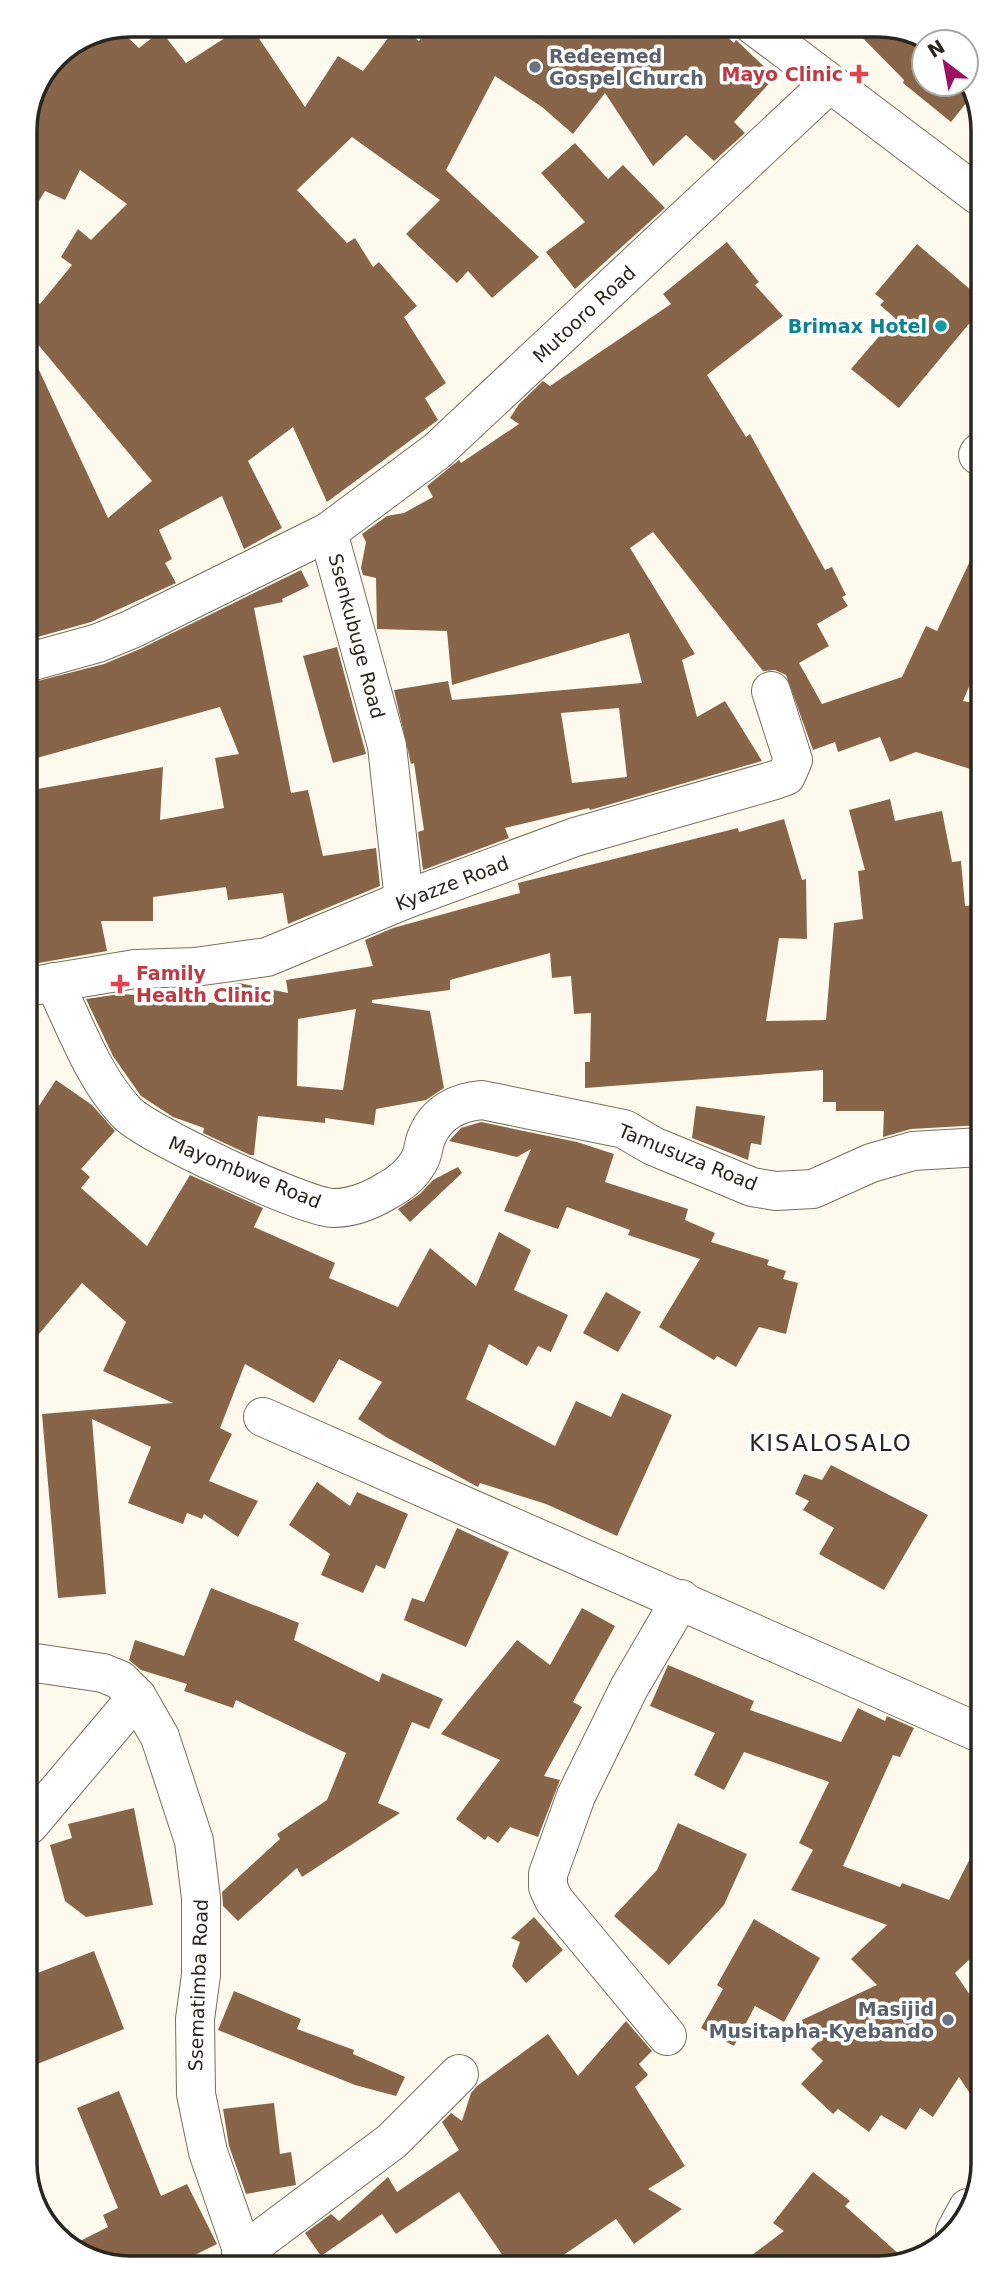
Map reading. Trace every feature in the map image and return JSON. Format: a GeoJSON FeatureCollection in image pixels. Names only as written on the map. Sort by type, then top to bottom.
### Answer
{"type":"FeatureCollection","features":[{"type":"Feature","properties":{"kind":"street"},"geometry":{"type":"LineString","coordinates":[[768,37],[971,190]]}},
{"type":"Feature","properties":{"kind":"street","name":"Mutooro Road"},"geometry":{"type":"LineString","coordinates":[[328,532],[437,452],[829,84]]}},
{"type":"Feature","properties":{"kind":"street","name":"Ssenkubuge Road"},"geometry":{"type":"LineString","coordinates":[[37,660],[88,646],[132,629],[328,532],[387,747],[404,900]]}},
{"type":"Feature","properties":{"kind":"street","name":"Kyazze Road"},"geometry":{"type":"LineString","coordinates":[[41,984],[135,970],[195,967],[267,957],[404,900],[599,829],[786,776],[793,760],[771,691]]}},
{"type":"Feature","properties":{"kind":"street","name":"Mayombwe Road"},"geometry":{"type":"LineString","coordinates":[[41,984],[126,1113],[155,1135],[316,1205],[353,1206],[391,1189],[410,1175],[421,1159],[427,1135],[439,1117],[467,1101],[482,1100],[556,1114]]}},
{"type":"Feature","properties":{"kind":"street","name":"Tamusuza Road"},"geometry":{"type":"LineString","coordinates":[[556,1114],[624,1129],[653,1146],[752,1187],[776,1191],[813,1189],[871,1163],[913,1152],[971,1147]]}},
{"type":"Feature","properties":{"kind":"street"},"geometry":{"type":"LineString","coordinates":[[263,1417],[971,1729]]}},
{"type":"Feature","properties":{"kind":"street"},"geometry":{"type":"LineString","coordinates":[[667,2035],[554,1900],[548,1887],[548,1874],[576,1796],[600,1744],[681,1599]]}},
{"type":"Feature","properties":{"kind":"street","name":"Ssematimba Road"},"geometry":{"type":"LineString","coordinates":[[37,1663],[103,1674],[120,1680],[137,1697],[160,1737],[194,1841],[201,1898],[201,1975],[195,2020],[196,2094],[208,2152],[243,2256]]}},
{"type":"Feature","properties":{"kind":"street"},"geometry":{"type":"LineString","coordinates":[[37,1814],[137,1697]]}},
{"type":"Feature","properties":{"kind":"street"},"geometry":{"type":"LineString","coordinates":[[251,2256],[382,2150],[460,2074]]}},
{"type":"Feature","properties":{"kind":"building"},"geometry":{"type":"Polygon","coordinates":[[[128,37],[139,48],[153,37],[166,37],[186,63],[226,37],[258,37],[305,107],[338,56],[363,71],[389,37],[414,37],[419,41],[422,37],[727,37],[734,43],[736,40],[775,77],[734,122],[745,133],[714,161],[686,135],[653,166],[605,93],[573,134],[542,107],[495,76],[446,170],[539,257],[492,298],[468,271],[457,283],[406,234],[440,200],[352,137],[297,190],[347,243],[355,238],[373,267],[379,262],[417,306],[404,317],[446,383],[425,398],[438,420],[327,502],[293,427],[248,461],[282,528],[244,549],[222,496],[159,530],[172,559],[165,563],[176,583],[91,622],[37,637],[37,366],[108,518],[152,481],[37,343],[37,303],[40,304],[72,265],[61,257],[78,229],[91,240],[127,204],[80,170],[65,200],[45,191],[37,204],[37,124],[40,106],[56,73],[83,49],[100,42],[128,37]]]}},
{"type":"Feature","properties":{"kind":"building"},"geometry":{"type":"Polygon","coordinates":[[[862,37],[884,37],[910,43],[910,89],[903,83],[904,80],[862,37]]]}},
{"type":"Feature","properties":{"kind":"building"},"geometry":{"type":"Polygon","coordinates":[[[921,98],[965,98],[967,103],[951,122],[921,98]]]}},
{"type":"Feature","properties":{"kind":"building"},"geometry":{"type":"Polygon","coordinates":[[[575,143],[608,179],[623,165],[665,208],[575,289],[546,252],[585,222],[541,173],[575,143]]]}},
{"type":"Feature","properties":{"kind":"building"},"geometry":{"type":"Polygon","coordinates":[[[727,242],[759,282],[755,285],[783,316],[707,375],[746,437],[750,434],[825,570],[832,567],[846,595],[842,597],[848,606],[817,624],[829,646],[799,663],[822,704],[902,677],[926,626],[937,631],[971,559],[971,682],[963,701],[971,702],[971,769],[916,752],[890,762],[880,737],[838,752],[835,742],[813,750],[786,675],[775,670],[763,671],[653,532],[630,548],[695,654],[682,660],[697,717],[725,701],[762,761],[590,810],[589,808],[505,828],[509,838],[423,870],[418,832],[424,830],[414,763],[411,764],[394,690],[448,681],[452,700],[642,683],[629,633],[452,685],[447,631],[377,629],[376,578],[363,575],[361,568],[366,542],[362,534],[387,516],[404,513],[433,497],[427,486],[459,460],[461,463],[519,424],[510,418],[519,404],[543,381],[550,386],[671,304],[663,294],[727,242]],[[619,708],[561,713],[572,783],[627,777],[619,708]]]}},
{"type":"Feature","properties":{"kind":"building","name":"Brimax Hotel"},"geometry":{"type":"Polygon","coordinates":[[[917,244],[971,290],[971,321],[899,408],[851,369],[895,318],[880,305],[884,301],[875,294],[917,244]]]}},
{"type":"Feature","properties":{"kind":"building"},"geometry":{"type":"Polygon","coordinates":[[[301,570],[309,586],[282,599],[283,602],[254,608],[291,793],[308,790],[323,856],[376,848],[380,886],[288,924],[283,893],[228,900],[226,887],[153,897],[153,921],[101,921],[107,951],[37,963],[37,789],[163,767],[160,820],[224,808],[215,758],[239,754],[220,707],[37,758],[37,681],[104,664],[301,570]]]}},
{"type":"Feature","properties":{"kind":"building"},"geometry":{"type":"Polygon","coordinates":[[[337,647],[366,754],[333,763],[303,656],[337,647]]]}},
{"type":"Feature","properties":{"kind":"building"},"geometry":{"type":"Polygon","coordinates":[[[890,799],[895,821],[942,811],[952,862],[961,861],[965,906],[971,905],[971,1126],[911,1129],[883,1137],[884,1111],[836,1111],[836,1102],[823,1102],[823,1070],[585,1088],[585,1062],[590,1062],[591,1013],[574,1014],[571,976],[552,978],[550,953],[450,980],[450,990],[372,1000],[372,1003],[430,1011],[444,1088],[426,1100],[376,1109],[374,1125],[325,1118],[325,1123],[258,1116],[254,1155],[250,1155],[203,1133],[204,1128],[173,1117],[141,1096],[113,1056],[86,999],[120,994],[154,996],[153,1001],[223,1003],[227,985],[239,983],[288,993],[286,980],[373,966],[365,940],[393,928],[520,893],[518,883],[738,828],[739,832],[784,819],[802,880],[806,879],[807,939],[779,938],[766,1021],[826,1020],[834,923],[863,919],[858,871],[865,870],[849,810],[890,799]],[[356,1009],[298,1019],[297,1086],[343,1090],[356,1009]]]}},
{"type":"Feature","properties":{"kind":"building"},"geometry":{"type":"Polygon","coordinates":[[[56,1080],[92,1105],[115,1131],[81,1169],[90,1177],[81,1188],[147,1246],[190,1175],[263,1208],[254,1227],[335,1263],[329,1278],[398,1307],[430,1248],[476,1286],[499,1232],[531,1250],[514,1290],[568,1315],[551,1352],[538,1346],[527,1366],[489,1344],[466,1399],[555,1446],[576,1401],[611,1417],[622,1393],[672,1415],[617,1536],[546,1504],[480,1483],[478,1487],[386,1437],[358,1419],[382,1382],[339,1359],[314,1403],[245,1364],[220,1428],[232,1434],[209,1481],[258,1501],[238,1537],[204,1514],[202,1519],[187,1513],[183,1524],[128,1503],[151,1447],[92,1419],[106,1594],[58,1598],[42,1414],[173,1403],[103,1371],[126,1322],[82,1283],[37,1336],[37,1109],[56,1080]]]}},
{"type":"Feature","properties":{"kind":"building"},"geometry":{"type":"Polygon","coordinates":[[[696,1106],[765,1116],[761,1145],[751,1143],[748,1160],[692,1138],[696,1106]]]}},
{"type":"Feature","properties":{"kind":"building"},"geometry":{"type":"Polygon","coordinates":[[[481,1122],[577,1142],[614,1154],[605,1182],[688,1209],[685,1220],[715,1233],[711,1242],[769,1260],[767,1265],[786,1271],[783,1279],[798,1283],[786,1334],[759,1327],[736,1367],[717,1356],[714,1360],[659,1327],[700,1259],[628,1235],[630,1230],[567,1207],[558,1229],[504,1211],[531,1149],[517,1157],[449,1141],[461,1128],[481,1122]]]}},
{"type":"Feature","properties":{"kind":"building"},"geometry":{"type":"Polygon","coordinates":[[[458,1167],[462,1173],[410,1222],[398,1209],[420,1194],[433,1180],[458,1167]]]}},
{"type":"Feature","properties":{"kind":"building"},"geometry":{"type":"Polygon","coordinates":[[[606,1292],[641,1312],[618,1352],[583,1333],[606,1292]]]}},
{"type":"Feature","properties":{"kind":"building"},"geometry":{"type":"Polygon","coordinates":[[[831,1465],[928,1515],[884,1590],[819,1554],[834,1528],[803,1510],[809,1501],[795,1494],[804,1474],[822,1480],[831,1465]]]}},
{"type":"Feature","properties":{"kind":"building"},"geometry":{"type":"Polygon","coordinates":[[[317,1482],[350,1506],[357,1492],[408,1514],[385,1569],[376,1565],[363,1593],[321,1575],[330,1554],[289,1525],[317,1482]]]}},
{"type":"Feature","properties":{"kind":"building"},"geometry":{"type":"Polygon","coordinates":[[[457,1528],[509,1552],[466,1647],[404,1620],[412,1598],[424,1602],[457,1528]]]}},
{"type":"Feature","properties":{"kind":"building"},"geometry":{"type":"Polygon","coordinates":[[[211,1588],[299,1623],[294,1640],[379,1682],[382,1673],[443,1699],[429,1729],[412,1722],[378,1803],[400,1813],[302,1877],[297,1868],[238,1921],[223,1906],[222,1892],[280,1839],[277,1834],[327,1800],[346,1753],[236,1700],[233,1708],[184,1691],[187,1684],[141,1670],[129,1660],[135,1640],[184,1656],[211,1588]]]}},
{"type":"Feature","properties":{"kind":"building"},"geometry":{"type":"Polygon","coordinates":[[[582,1608],[615,1626],[573,1702],[582,1707],[544,1776],[560,1780],[538,1837],[510,1827],[498,1843],[488,1836],[485,1840],[456,1819],[500,1760],[441,1734],[517,1640],[550,1665],[582,1608]]]}},
{"type":"Feature","properties":{"kind":"building"},"geometry":{"type":"Polygon","coordinates":[[[668,1665],[754,1701],[750,1710],[841,1742],[858,1708],[885,1721],[887,1716],[914,1728],[900,1757],[893,1755],[843,1866],[900,1887],[902,1883],[949,1900],[971,1857],[971,1958],[955,1973],[971,1996],[971,2095],[959,2077],[933,2117],[920,2108],[906,2130],[881,2115],[869,2132],[838,2109],[833,2114],[801,2084],[823,2061],[811,2049],[819,2041],[789,2026],[877,1985],[851,1959],[887,1925],[791,1890],[813,1850],[799,1843],[829,1782],[744,1752],[724,1790],[694,1775],[715,1733],[650,1706],[668,1665]]]}},
{"type":"Feature","properties":{"kind":"building"},"geometry":{"type":"Polygon","coordinates":[[[134,1808],[153,1905],[86,1917],[65,1901],[50,1845],[72,1838],[68,1824],[134,1808]]]}},
{"type":"Feature","properties":{"kind":"building"},"geometry":{"type":"Polygon","coordinates":[[[678,1823],[747,1854],[724,1905],[669,1965],[614,1916],[657,1870],[678,1823]]]}},
{"type":"Feature","properties":{"kind":"building"},"geometry":{"type":"Polygon","coordinates":[[[534,1917],[563,1950],[526,1983],[512,1966],[520,1942],[511,1938],[534,1917]]]}},
{"type":"Feature","properties":{"kind":"building"},"geometry":{"type":"Polygon","coordinates":[[[754,1919],[820,1958],[784,2022],[755,2006],[734,2046],[701,2028],[723,1989],[717,1985],[754,1919]]]}},
{"type":"Feature","properties":{"kind":"building"},"geometry":{"type":"Polygon","coordinates":[[[94,1951],[124,2029],[37,2064],[37,1973],[94,1951]]]}},
{"type":"Feature","properties":{"kind":"building"},"geometry":{"type":"Polygon","coordinates":[[[234,1991],[301,2019],[297,2029],[354,2050],[353,2054],[405,2077],[396,2096],[355,2085],[218,2030],[234,1991]]]}},
{"type":"Feature","properties":{"kind":"building"},"geometry":{"type":"Polygon","coordinates":[[[626,2021],[652,2051],[639,2064],[648,2075],[635,2087],[685,2166],[648,2189],[682,2209],[634,2244],[616,2219],[562,2256],[503,2256],[459,2192],[396,2234],[382,2214],[321,2256],[305,2233],[331,2214],[339,2221],[388,2177],[397,2192],[459,2150],[442,2122],[451,2113],[462,2121],[471,2093],[477,2086],[548,2034],[578,2076],[626,2021]]]}},
{"type":"Feature","properties":{"kind":"building"},"geometry":{"type":"Polygon","coordinates":[[[119,2091],[161,2196],[187,2184],[217,2244],[193,2256],[124,2256],[94,2249],[79,2241],[108,2227],[103,2215],[118,2208],[77,2108],[119,2091]]]}},
{"type":"Feature","properties":{"kind":"building"},"geometry":{"type":"Polygon","coordinates":[[[274,2103],[280,2154],[291,2152],[296,2185],[246,2194],[229,2146],[223,2109],[274,2103]]]}},
{"type":"Feature","properties":{"kind":"building"},"geometry":{"type":"Polygon","coordinates":[[[813,2172],[850,2201],[845,2206],[898,2253],[878,2256],[751,2256],[784,2231],[773,2223],[813,2172]]]}},
{"type":"Feature","properties":{"kind":"place","name":"Redeemed Gospel Church"},"geometry":{"type":"Point","coordinates":[535,67]}},
{"type":"Feature","properties":{"kind":"place","name":"Mayo Clinic"},"geometry":{"type":"Point","coordinates":[859,74]}},
{"type":"Feature","properties":{"kind":"place","name":"Brimax Hotel"},"geometry":{"type":"Point","coordinates":[941,326]}},
{"type":"Feature","properties":{"kind":"place","name":"Family Health Clinic"},"geometry":{"type":"Point","coordinates":[120,984]}},
{"type":"Feature","properties":{"kind":"place","name":"Masijid Musitapha-Kyebando"},"geometry":{"type":"Point","coordinates":[948,2020]}},
{"type":"Feature","properties":{"kind":"district","name":"KISALOSALO"},"geometry":{"type":"Point","coordinates":[831,1443]}}]}
